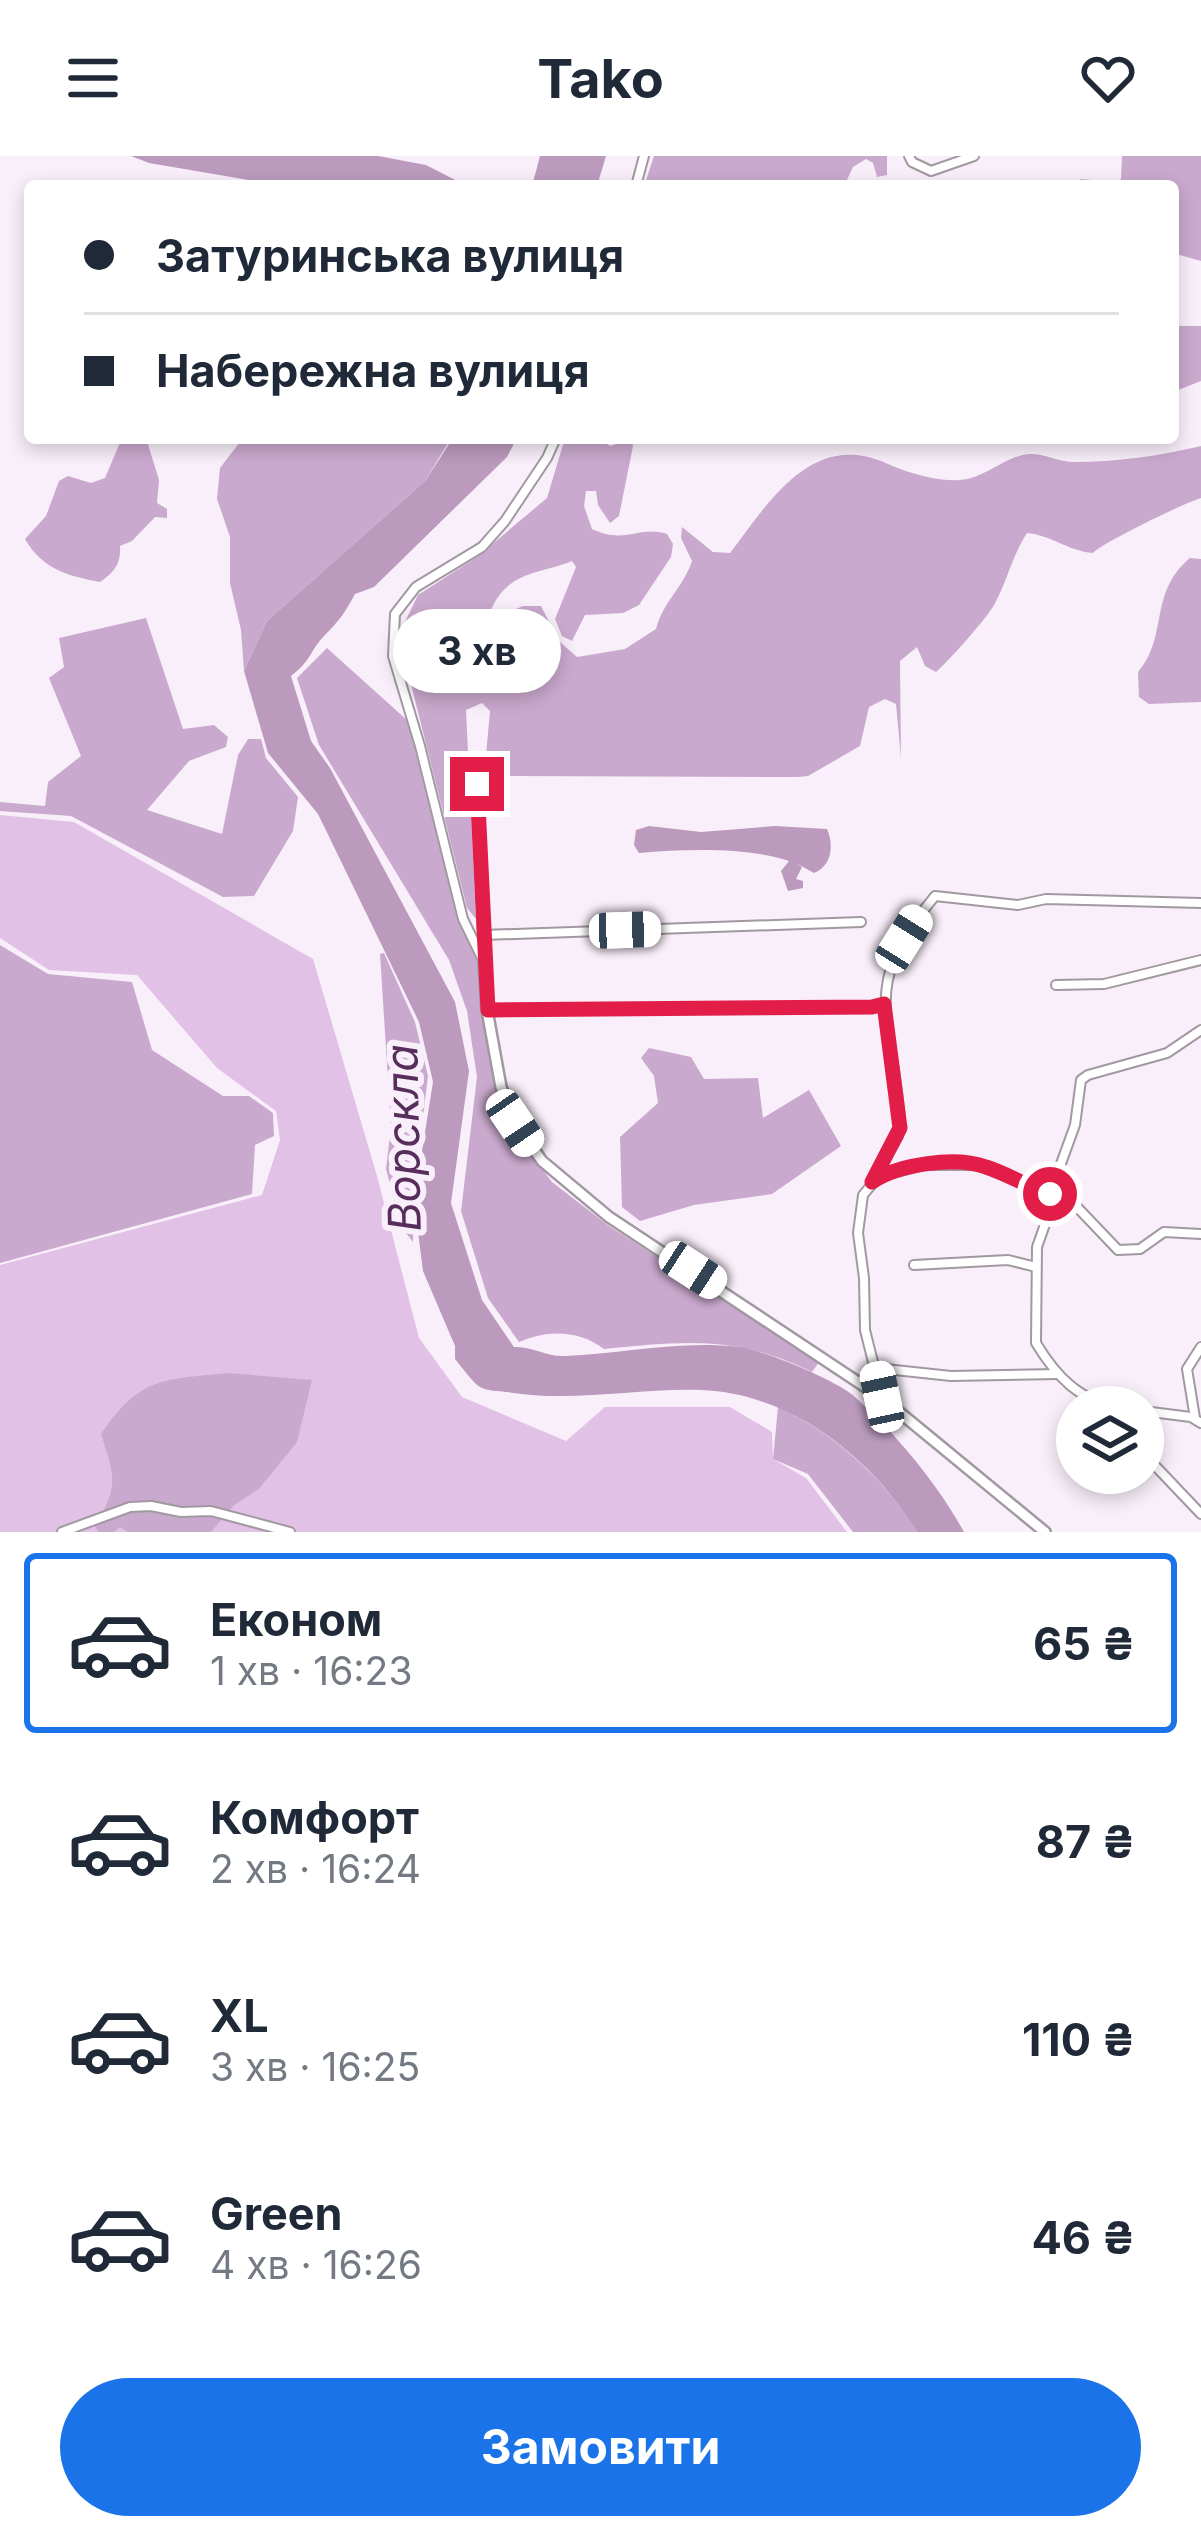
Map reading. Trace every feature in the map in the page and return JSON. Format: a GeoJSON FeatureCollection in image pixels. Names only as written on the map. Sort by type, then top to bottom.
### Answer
{"type":"FeatureCollection","features":[{"type":"Feature","properties":{"kind":"street"},"geometry":{"type":"LineString","coordinates":[[909,156],[931,171],[974,156]]}},
{"type":"Feature","properties":{"kind":"street"},"geometry":{"type":"LineString","coordinates":[[484,962],[463,919],[393,656],[395,614],[416,587],[482,547],[505,521],[552,444]]}},
{"type":"Feature","properties":{"kind":"street"},"geometry":{"type":"LineString","coordinates":[[477,784],[488,1010],[508,1106],[529,1143],[558,1177],[609,1216],[882,1397],[1045,1532]]}},
{"type":"Feature","properties":{"kind":"street"},"geometry":{"type":"LineString","coordinates":[[882,1397],[865,1330],[858,1233],[859,1210],[900,1128],[884,1004],[886,977],[895,955],[935,896],[1018,905],[1046,899],[1201,903]]}},
{"type":"Feature","properties":{"kind":"street"},"geometry":{"type":"LineString","coordinates":[[483,935],[861,922]]}},
{"type":"Feature","properties":{"kind":"street"},"geometry":{"type":"LineString","coordinates":[[1056,986],[1104,984],[1201,960]]}},
{"type":"Feature","properties":{"kind":"street"},"geometry":{"type":"LineString","coordinates":[[488,1010],[884,1004]]}},
{"type":"Feature","properties":{"kind":"street"},"geometry":{"type":"LineString","coordinates":[[1071,1386],[1036,1343],[1036,1267],[1040,1236],[1075,1125],[1082,1080],[1167,1053],[1201,1030]]}},
{"type":"Feature","properties":{"kind":"street"},"geometry":{"type":"LineString","coordinates":[[872,1182],[924,1166],[968,1163],[1086,1213],[1118,1250],[1140,1249],[1164,1232],[1201,1234]]}},
{"type":"Feature","properties":{"kind":"street"},"geometry":{"type":"LineString","coordinates":[[914,1265],[1008,1260],[1036,1267]]}},
{"type":"Feature","properties":{"kind":"street"},"geometry":{"type":"LineString","coordinates":[[1164,1414],[1198,1420],[1187,1369],[1201,1347]]}},
{"type":"Feature","properties":{"kind":"street"},"geometry":{"type":"LineString","coordinates":[[876,1368],[966,1376],[1058,1374]]}},
{"type":"Feature","properties":{"kind":"street"},"geometry":{"type":"LineString","coordinates":[[1164,1475],[1201,1514]]}},
{"type":"Feature","properties":{"kind":"street"},"geometry":{"type":"LineString","coordinates":[[62,1532],[130,1507],[152,1506],[211,1511],[290,1532]]}},
{"type":"Feature","properties":{"kind":"shaded area"},"geometry":{"type":"Polygon","coordinates":[[[131,156],[378,156],[426,165],[455,180],[248,180],[131,156]]]}},
{"type":"Feature","properties":{"kind":"shaded area"},"geometry":{"type":"Polygon","coordinates":[[[540,156],[606,156],[599,180],[534,180],[540,156]]]}},
{"type":"Feature","properties":{"kind":"shaded area"},"geometry":{"type":"Polygon","coordinates":[[[654,156],[887,156],[887,175],[877,177],[873,163],[866,159],[853,167],[847,180],[646,180],[654,156]]]}},
{"type":"Feature","properties":{"kind":"shaded area"},"geometry":{"type":"Polygon","coordinates":[[[1122,156],[1201,156],[1201,261],[1179,255],[1179,180],[1121,179],[1122,156]]]}},
{"type":"Feature","properties":{"kind":"shaded area"},"geometry":{"type":"Polygon","coordinates":[[[1179,326],[1201,326],[1201,381],[1179,390],[1179,326]]]}},
{"type":"Feature","properties":{"kind":"shaded area"},"geometry":{"type":"Polygon","coordinates":[[[119,444],[148,444],[159,480],[157,503],[167,509],[167,518],[155,517],[132,541],[120,546],[116,567],[100,582],[57,570],[39,558],[25,539],[46,516],[59,481],[68,476],[91,483],[105,478],[119,444]]]}},
{"type":"Feature","properties":{"kind":"shaded area"},"geometry":{"type":"Polygon","coordinates":[[[238,444],[447,444],[425,481],[267,621],[244,671],[230,583],[230,537],[217,499],[220,468],[238,444]]]}},
{"type":"Feature","properties":{"kind":"shaded area"},"geometry":{"type":"Polygon","coordinates":[[[449,444],[514,444],[507,457],[374,587],[355,594],[291,676],[311,741],[455,1002],[469,1071],[451,1203],[482,1300],[514,1347],[565,1356],[673,1346],[738,1347],[817,1375],[846,1390],[886,1427],[929,1478],[964,1532],[917,1532],[853,1455],[826,1434],[766,1403],[701,1390],[556,1396],[493,1391],[477,1384],[455,1359],[455,1346],[423,1271],[414,1201],[433,1082],[419,1022],[318,814],[268,753],[244,671],[267,621],[425,481],[449,444]]]}},
{"type":"Feature","properties":{"kind":"shaded area"},"geometry":{"type":"Polygon","coordinates":[[[563,444],[632,444],[619,516],[610,523],[598,505],[596,491],[586,491],[584,506],[592,529],[623,535],[667,534],[673,544],[671,557],[639,605],[623,613],[585,615],[572,641],[562,636],[555,619],[576,567],[572,561],[511,583],[496,600],[485,627],[489,657],[498,663],[509,612],[523,606],[541,606],[559,641],[577,657],[625,649],[656,629],[688,570],[692,561],[681,538],[682,527],[713,552],[730,553],[792,478],[832,457],[855,455],[929,478],[960,480],[1029,454],[1090,462],[1201,446],[1201,498],[1093,553],[1027,533],[994,605],[941,667],[936,672],[925,666],[917,647],[900,661],[901,758],[896,704],[885,699],[869,707],[860,746],[808,776],[491,776],[479,765],[486,755],[490,711],[482,703],[466,710],[476,919],[467,908],[403,652],[403,626],[418,595],[477,557],[547,498],[563,444]]]}},
{"type":"Feature","properties":{"kind":"shaded area"},"geometry":{"type":"Polygon","coordinates":[[[1190,558],[1201,559],[1201,702],[1149,704],[1139,697],[1138,672],[1153,644],[1169,586],[1190,558]]]}},
{"type":"Feature","properties":{"kind":"shaded area"},"geometry":{"type":"Polygon","coordinates":[[[146,618],[183,729],[214,725],[228,737],[226,747],[189,761],[147,810],[222,834],[238,755],[248,739],[261,739],[266,758],[298,797],[293,831],[254,896],[223,897],[71,816],[0,811],[0,802],[45,806],[48,782],[81,756],[49,678],[64,667],[59,638],[146,618]]]}},
{"type":"Feature","properties":{"kind":"shaded area"},"geometry":{"type":"Polygon","coordinates":[[[327,648],[408,721],[458,922],[480,967],[499,1095],[513,1131],[552,1182],[609,1226],[819,1362],[812,1372],[734,1346],[660,1344],[604,1349],[584,1338],[562,1334],[519,1342],[488,1298],[461,1211],[477,1077],[467,1011],[449,960],[319,745],[297,678],[327,648]]]}},
{"type":"Feature","properties":{"kind":"shaded area"},"geometry":{"type":"Polygon","coordinates":[[[0,815],[74,822],[313,959],[419,1338],[462,1397],[566,1441],[605,1407],[730,1407],[772,1432],[773,1459],[806,1478],[847,1532],[0,1532],[0,1265],[262,1195],[280,1140],[276,1111],[217,1068],[137,975],[49,970],[0,938],[0,815]]]}},
{"type":"Feature","properties":{"kind":"shaded area"},"geometry":{"type":"Polygon","coordinates":[[[649,826],[701,832],[775,826],[827,829],[830,854],[814,873],[796,863],[802,867],[796,879],[803,881],[803,888],[788,891],[781,871],[789,861],[772,856],[716,850],[639,853],[634,845],[636,830],[649,826]]]}},
{"type":"Feature","properties":{"kind":"shaded area"},"geometry":{"type":"Polygon","coordinates":[[[0,945],[48,974],[132,982],[152,1050],[223,1096],[249,1096],[273,1113],[274,1136],[255,1145],[252,1194],[0,1263],[0,945]]]}},
{"type":"Feature","properties":{"kind":"shaded area"},"geometry":{"type":"Polygon","coordinates":[[[384,953],[415,1022],[428,1076],[413,1242],[402,1228],[386,1169],[391,1127],[380,954],[384,953]]]}},
{"type":"Feature","properties":{"kind":"shaded area"},"geometry":{"type":"Polygon","coordinates":[[[649,1048],[691,1057],[704,1079],[758,1078],[763,1118],[809,1090],[841,1146],[772,1194],[694,1205],[640,1221],[622,1207],[620,1137],[658,1103],[654,1076],[641,1058],[649,1048]]]}},
{"type":"Feature","properties":{"kind":"shaded area"},"geometry":{"type":"Polygon","coordinates":[[[228,1373],[312,1380],[297,1442],[259,1489],[234,1505],[211,1532],[128,1532],[120,1527],[98,1532],[95,1526],[112,1481],[101,1434],[115,1415],[155,1384],[228,1373]]]}},
{"type":"Feature","properties":{"kind":"shaded area"},"geometry":{"type":"Polygon","coordinates":[[[778,1407],[819,1430],[856,1459],[890,1494],[917,1532],[853,1532],[808,1474],[773,1459],[778,1407]]]}},
{"type":"Feature","properties":{"kind":"route"},"geometry":{"type":"LineString","coordinates":[[477,784],[488,1010],[884,1004],[900,1128],[872,1182],[924,1166],[968,1163],[1050,1194]]}},
{"type":"Feature","properties":{"kind":"water label","name":"Ворскла"},"geometry":{"type":"Point","coordinates":[403,1138]}}]}
